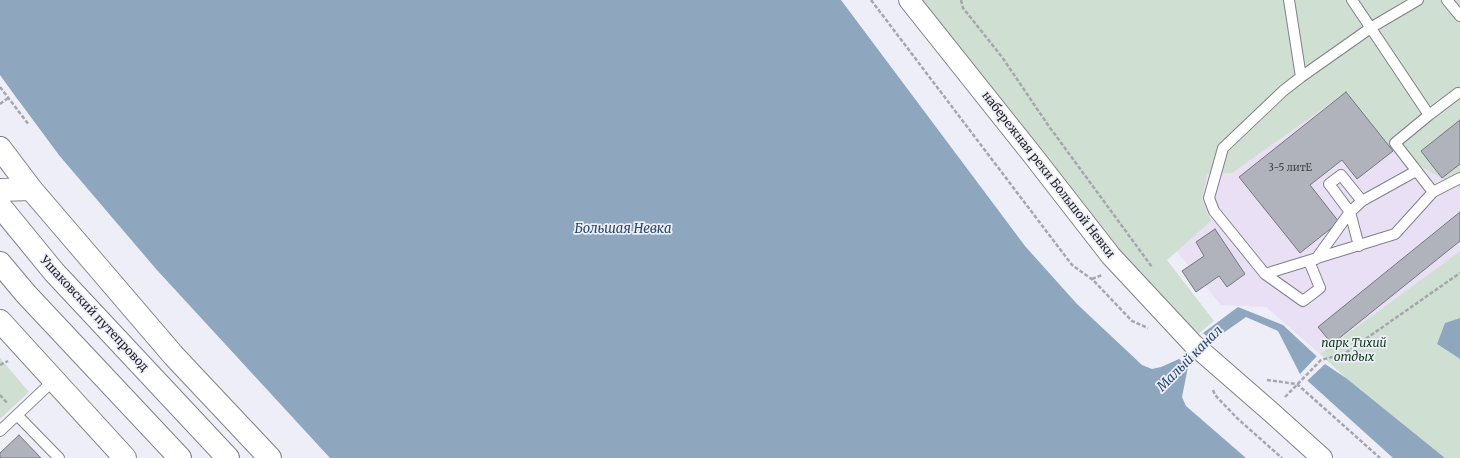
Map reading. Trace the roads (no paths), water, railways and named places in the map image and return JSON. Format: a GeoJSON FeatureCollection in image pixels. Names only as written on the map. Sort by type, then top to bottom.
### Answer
{"type":"FeatureCollection","features":[{"type":"Feature","properties":{"kind":"main road"},"geometry":{"type":"LineString","coordinates":[[0,148],[31,189],[174,356],[270,458]]}},
{"type":"Feature","properties":{"kind":"main road"},"geometry":{"type":"LineString","coordinates":[[0,190],[31,189]]}},
{"type":"Feature","properties":{"kind":"main road","name":"Ушаковский путепровод"},"geometry":{"type":"LineString","coordinates":[[0,206],[54,272],[228,458]]}},
{"type":"Feature","properties":{"kind":"main road"},"geometry":{"type":"LineString","coordinates":[[0,263],[26,294],[173,450]]}},
{"type":"Feature","properties":{"kind":"main road"},"geometry":{"type":"LineString","coordinates":[[0,321],[125,458]]}},
{"type":"Feature","properties":{"kind":"street","name":"набережная реки Большой Невки"},"geometry":{"type":"LineString","coordinates":[[910,0],[1111,256],[1197,349],[1322,458]]}},
{"type":"Feature","properties":{"kind":"lane"},"geometry":{"type":"LineString","coordinates":[[1289,0],[1300,77]]}},
{"type":"Feature","properties":{"kind":"lane"},"geometry":{"type":"LineString","coordinates":[[1352,0],[1372,27],[1429,115]]}},
{"type":"Feature","properties":{"kind":"lane"},"geometry":{"type":"LineString","coordinates":[[1312,260],[1320,288],[1303,302],[1265,274],[1214,211],[1209,198],[1223,148],[1244,127],[1300,77],[1372,27],[1418,0]]}},
{"type":"Feature","properties":{"kind":"lane"},"geometry":{"type":"LineString","coordinates":[[1447,0],[1460,16]]}},
{"type":"Feature","properties":{"kind":"lane"},"geometry":{"type":"LineString","coordinates":[[1433,192],[1395,143],[1458,93]]}},
{"type":"Feature","properties":{"kind":"lane"},"geometry":{"type":"LineString","coordinates":[[1312,260],[1350,212],[1362,201],[1416,171]]}},
{"type":"Feature","properties":{"kind":"lane"},"geometry":{"type":"LineString","coordinates":[[1359,246],[1350,212],[1329,184],[1341,175],[1362,201]]}},
{"type":"Feature","properties":{"kind":"lane"},"geometry":{"type":"LineString","coordinates":[[1265,274],[1395,234],[1433,192],[1460,178]]}},
{"type":"Feature","properties":{"kind":"lane"},"geometry":{"type":"LineString","coordinates":[[0,431],[54,380]]}},
{"type":"Feature","properties":{"kind":"lane"},"geometry":{"type":"LineString","coordinates":[[17,415],[59,458]]}},
{"type":"Feature","properties":{"kind":"water","name":"Большая Невка"},"geometry":{"type":"Polygon","coordinates":[[[0,0],[841,0],[1025,246],[1077,304],[1142,365],[1152,369],[1161,367],[1179,359],[1203,333],[1238,307],[1283,325],[1325,364],[1346,378],[1445,458],[1393,458],[1300,374],[1278,331],[1246,317],[1212,341],[1188,367],[1182,397],[1186,406],[1246,458],[330,458],[156,269],[58,154],[18,100],[0,75],[0,0]]]}},
{"type":"Feature","properties":{"kind":"water"},"geometry":{"type":"Polygon","coordinates":[[[1460,318],[1460,359],[1437,344],[1445,323],[1460,318]]]}},
{"type":"Feature","properties":{"kind":"park label","name":"парк Тихий отдых"},"geometry":{"type":"Point","coordinates":[1354,351]}},
{"type":"Feature","properties":{"kind":"water label","name":"Малый канал"},"geometry":{"type":"Point","coordinates":[1190,359]}}]}
